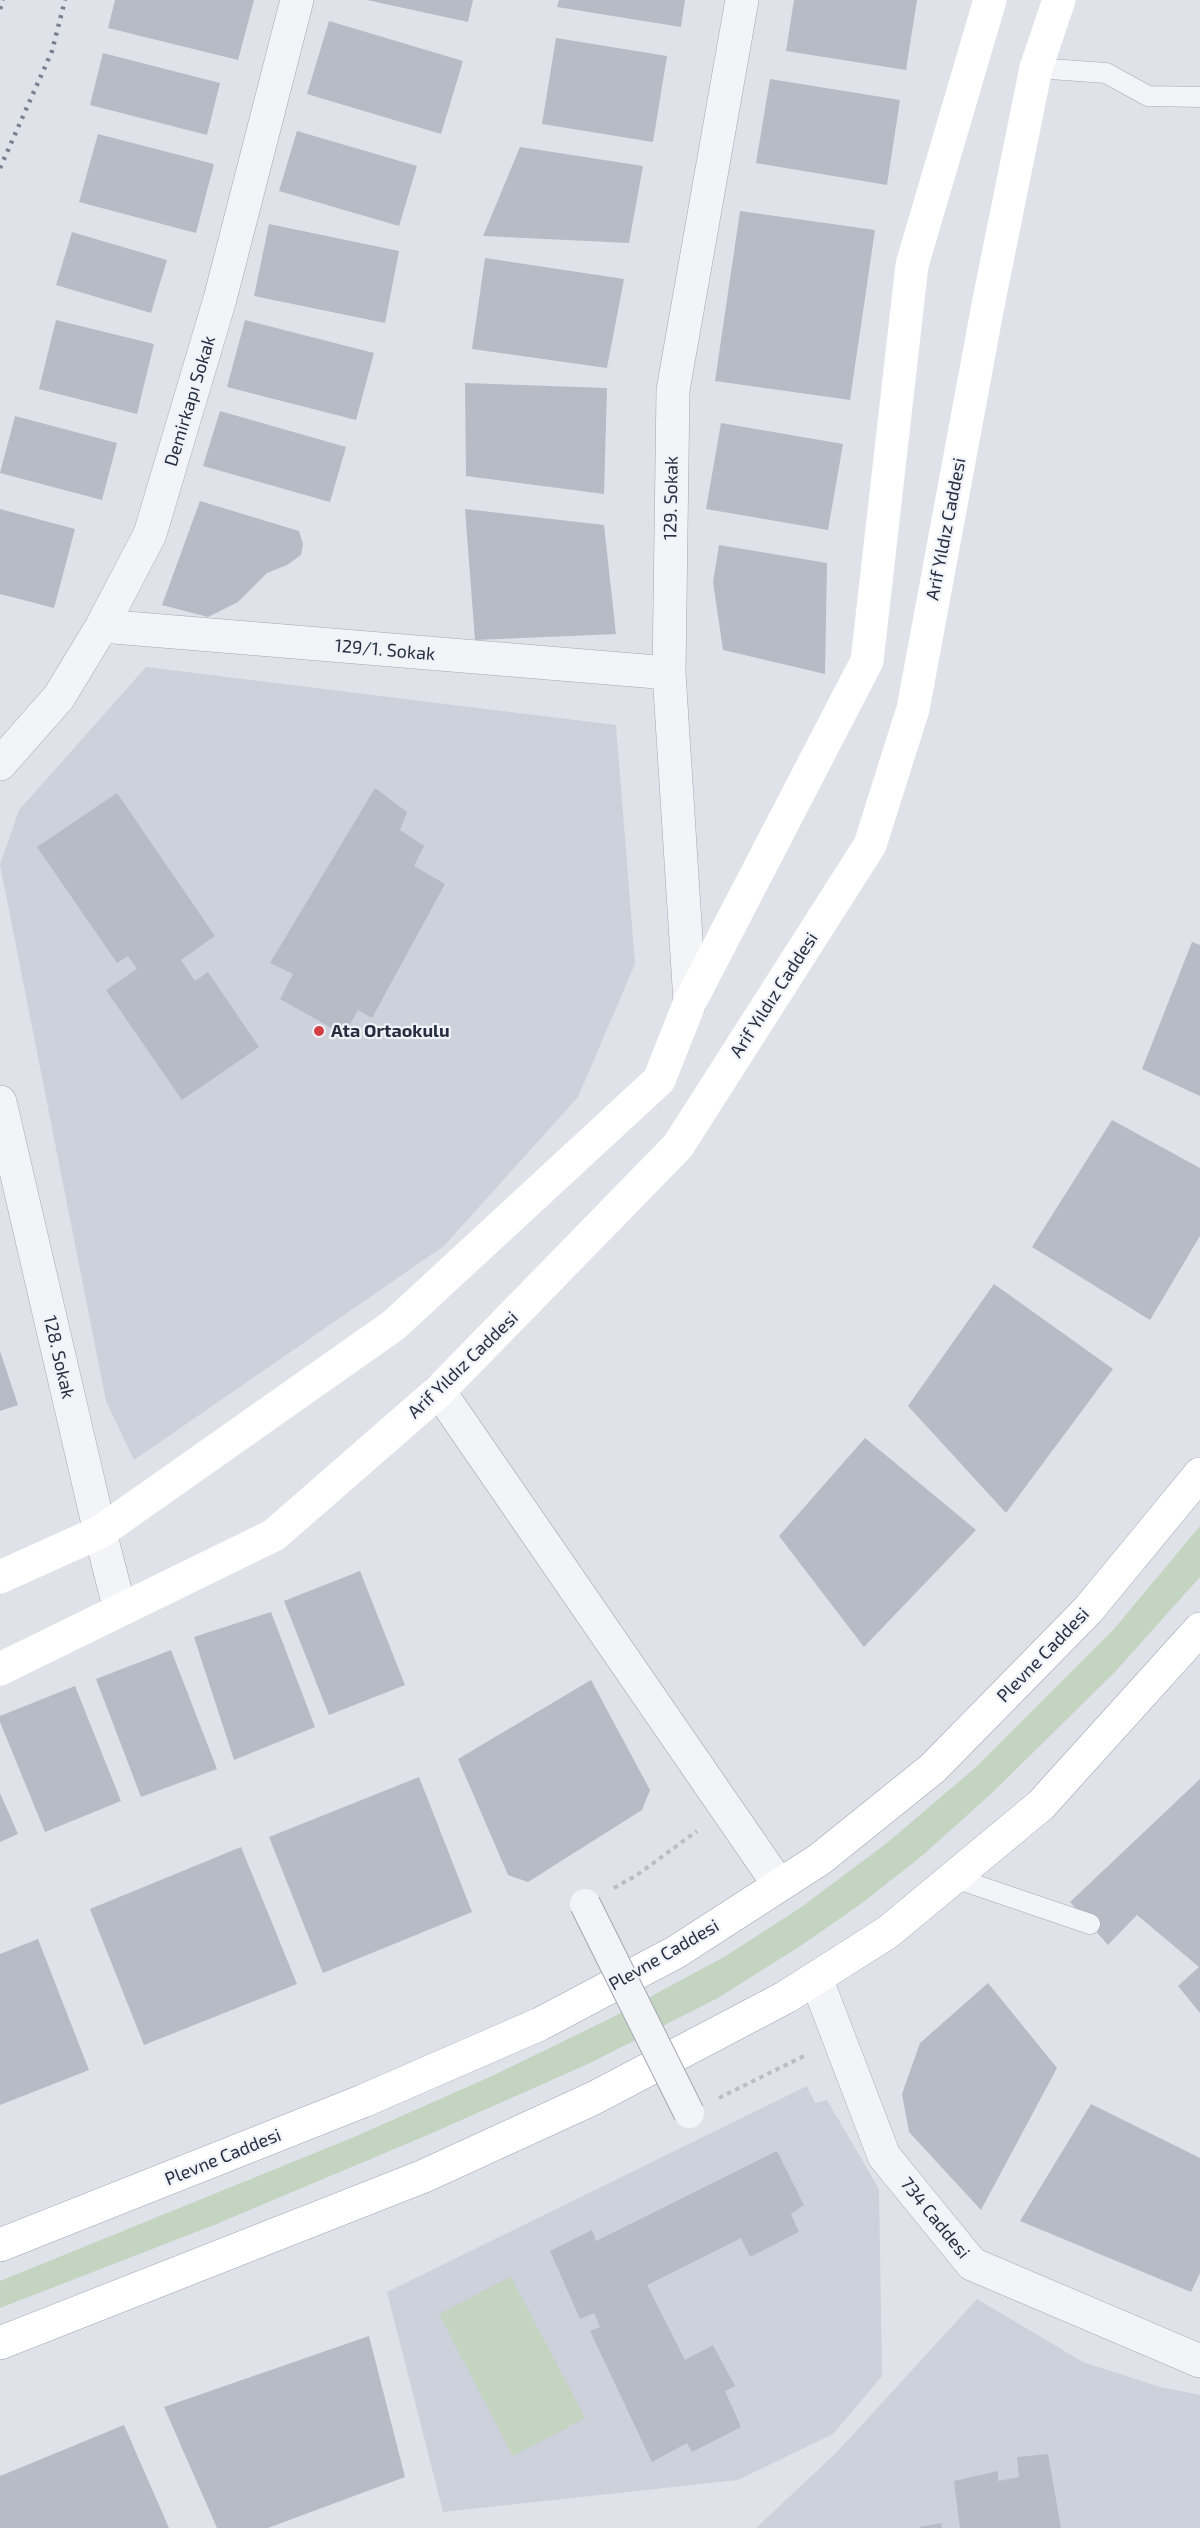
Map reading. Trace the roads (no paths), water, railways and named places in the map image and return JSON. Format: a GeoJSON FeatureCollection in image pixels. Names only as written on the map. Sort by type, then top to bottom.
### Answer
{"type":"FeatureCollection","features":[{"type":"Feature","properties":{"kind":"main road"},"geometry":{"type":"LineString","coordinates":[[0,1577],[99,1532],[394,1325],[659,1080],[690,1002],[867,661],[912,265],[990,0]]}},
{"type":"Feature","properties":{"kind":"main road","name":"Arif Yıldız Caddesi"},"geometry":{"type":"LineString","coordinates":[[0,1669],[274,1535],[439,1391],[678,1146],[870,845],[913,709],[989,300],[1036,68],[1059,0]]}},
{"type":"Feature","properties":{"kind":"main road","name":"Plevne Caddesi"},"geometry":{"type":"LineString","coordinates":[[0,2246],[363,2102],[540,2024],[676,1952],[820,1859],[933,1768],[1088,1610],[1200,1474]]}},
{"type":"Feature","properties":{"kind":"main road"},"geometry":{"type":"LineString","coordinates":[[0,2343],[424,2176],[594,2098],[786,1997],[888,1932],[1041,1805],[1200,1629]]}},
{"type":"Feature","properties":{"kind":"street","name":"Demirkapı Sokak"},"geometry":{"type":"LineString","coordinates":[[0,764],[60,697],[102,626],[150,534],[220,298],[297,0]]}},
{"type":"Feature","properties":{"kind":"street","name":"129. Sokak"},"geometry":{"type":"LineString","coordinates":[[690,1002],[669,673],[673,390],[742,0]]}},
{"type":"Feature","properties":{"kind":"street","name":"129/1. Sokak"},"geometry":{"type":"LineString","coordinates":[[102,626],[669,673]]}},
{"type":"Feature","properties":{"kind":"street","name":"128. Sokak"},"geometry":{"type":"LineString","coordinates":[[0,1102],[99,1532],[120,1610]]}},
{"type":"Feature","properties":{"kind":"street"},"geometry":{"type":"LineString","coordinates":[[439,1391],[779,1885]]}},
{"type":"Feature","properties":{"kind":"street"},"geometry":{"type":"LineString","coordinates":[[585,1904],[689,2113]]}},
{"type":"Feature","properties":{"kind":"street","name":"734 Caddesi"},"geometry":{"type":"LineString","coordinates":[[816,1977],[884,2156],[972,2264],[1200,2361]]}},
{"type":"Feature","properties":{"kind":"lane"},"geometry":{"type":"LineString","coordinates":[[1036,68],[1106,74],[1148,96],[1200,97]]}},
{"type":"Feature","properties":{"kind":"lane"},"geometry":{"type":"LineString","coordinates":[[955,1878],[1090,1924]]}},
{"type":"Feature","properties":{"kind":"railway"},"geometry":{"type":"LineString","coordinates":[[0,9],[3,0]]}},
{"type":"Feature","properties":{"kind":"railway"},"geometry":{"type":"LineString","coordinates":[[0,168],[52,51],[65,0]]}},
{"type":"Feature","properties":{"kind":"place","name":"Ata Ortaokulu"},"geometry":{"type":"Point","coordinates":[319,1031]}}]}
